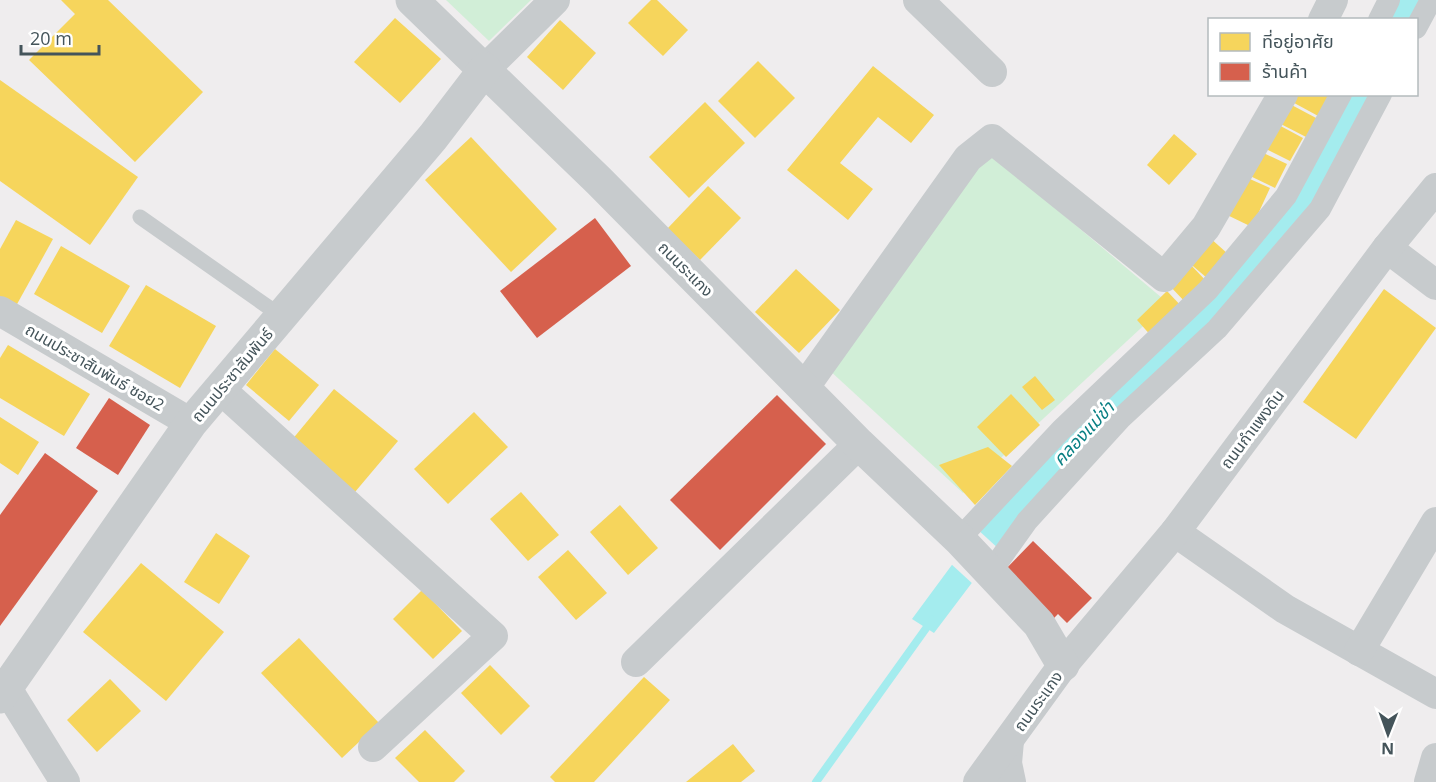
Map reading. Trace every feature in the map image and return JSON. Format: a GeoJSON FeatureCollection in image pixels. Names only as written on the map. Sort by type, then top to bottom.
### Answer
{"type":"FeatureCollection","features":[{"type":"Feature","properties":{"kind":"street","name":"ถนนระแกง"},"geometry":{"type":"LineString","coordinates":[[412,0],[485,69],[859,444],[963,535],[994,566],[1039,624],[1063,665],[1009,741],[1007,763],[1011,782]]}},
{"type":"Feature","properties":{"kind":"street"},"geometry":{"type":"LineString","coordinates":[[485,69],[555,0]]}},
{"type":"Feature","properties":{"kind":"street"},"geometry":{"type":"LineString","coordinates":[[918,0],[992,72]]}},
{"type":"Feature","properties":{"kind":"street"},"geometry":{"type":"LineString","coordinates":[[1324,18],[1333,0]]}},
{"type":"Feature","properties":{"kind":"street"},"geometry":{"type":"LineString","coordinates":[[1380,18],[1389,0]]}},
{"type":"Feature","properties":{"kind":"street"},"geometry":{"type":"LineString","coordinates":[[1418,24],[1431,0]]}},
{"type":"Feature","properties":{"kind":"street","name":"ถนนประชาสัมพันธ์"},"geometry":{"type":"LineString","coordinates":[[3,692],[191,423],[433,137],[485,69]]}},
{"type":"Feature","properties":{"kind":"street"},"geometry":{"type":"LineString","coordinates":[[804,388],[968,158],[992,139],[1164,277],[1206,227],[1283,96]]}},
{"type":"Feature","properties":{"kind":"street"},"geometry":{"type":"LineString","coordinates":[[963,535],[1060,430],[1208,290],[1286,196],[1340,96]]}},
{"type":"Feature","properties":{"kind":"street"},"geometry":{"type":"LineString","coordinates":[[994,566],[1027,521],[1120,419],[1217,329],[1320,209],[1380,96]]}},
{"type":"Feature","properties":{"kind":"street","name":"ถนนกำแพงดิน"},"geometry":{"type":"LineString","coordinates":[[1063,665],[1175,532],[1387,248],[1436,188]]}},
{"type":"Feature","properties":{"kind":"street"},"geometry":{"type":"LineString","coordinates":[[1387,248],[1436,285]]}},
{"type":"Feature","properties":{"kind":"street","name":"ถนนประชาสัมพันธ์ ซอย2"},"geometry":{"type":"LineString","coordinates":[[0,311],[191,423]]}},
{"type":"Feature","properties":{"kind":"street"},"geometry":{"type":"LineString","coordinates":[[220,389],[493,636],[373,747]]}},
{"type":"Feature","properties":{"kind":"street"},"geometry":{"type":"LineString","coordinates":[[636,662],[859,444]]}},
{"type":"Feature","properties":{"kind":"street"},"geometry":{"type":"LineString","coordinates":[[1359,651],[1436,522]]}},
{"type":"Feature","properties":{"kind":"street"},"geometry":{"type":"LineString","coordinates":[[1175,532],[1285,609],[1436,694]]}},
{"type":"Feature","properties":{"kind":"street"},"geometry":{"type":"LineString","coordinates":[[3,692],[65,782]]}},
{"type":"Feature","properties":{"kind":"street"},"geometry":{"type":"LineString","coordinates":[[978,782],[1009,741]]}},
{"type":"Feature","properties":{"kind":"street"},"geometry":{"type":"LineString","coordinates":[[1429,782],[1436,758]]}},
{"type":"Feature","properties":{"kind":"lane"},"geometry":{"type":"LineString","coordinates":[[140,217],[281,316]]}},
{"type":"Feature","properties":{"kind":"green space"},"geometry":{"type":"Polygon","coordinates":[[[446,0],[531,0],[489,41],[446,0]]]}},
{"type":"Feature","properties":{"kind":"green space"},"geometry":{"type":"Polygon","coordinates":[[[991,154],[1168,303],[963,493],[828,369],[974,170],[991,154]]]}},
{"type":"Feature","properties":{"kind":"water"},"geometry":{"type":"Polygon","coordinates":[[[1393,0],[1423,0],[1414,18],[1384,18],[1393,0]]]}},
{"type":"Feature","properties":{"kind":"water"},"geometry":{"type":"Polygon","coordinates":[[[1348,96],[1375,96],[1317,206],[1215,325],[1023,515],[934,633],[912,619],[1002,497],[1198,309],[1348,96]]]}},
{"type":"Feature","properties":{"kind":"pier"},"geometry":{"type":"Polygon","coordinates":[[[976,528],[1000,550],[974,585],[950,563],[976,528]]]}},
{"type":"Feature","properties":{"kind":"building: ที่อยู่อาศัย"},"geometry":{"type":"Polygon","coordinates":[[[61,0],[108,0],[203,92],[135,162],[29,60],[75,14],[61,0]]]}},
{"type":"Feature","properties":{"kind":"building: ที่อยู่อาศัย"},"geometry":{"type":"Polygon","coordinates":[[[651,0],[657,0],[688,30],[663,56],[628,23],[651,0]]]}},
{"type":"Feature","properties":{"kind":"building: ที่อยู่อาศัย"},"geometry":{"type":"Polygon","coordinates":[[[395,18],[441,59],[400,103],[354,62],[395,18]]]}},
{"type":"Feature","properties":{"kind":"building: ที่อยู่อาศัย"},"geometry":{"type":"Polygon","coordinates":[[[560,20],[596,53],[563,90],[527,57],[560,20]]]}},
{"type":"Feature","properties":{"kind":"building: ที่อยู่อาศัย"},"geometry":{"type":"Polygon","coordinates":[[[758,61],[795,98],[755,138],[718,101],[758,61]]]}},
{"type":"Feature","properties":{"kind":"building: ที่อยู่อาศัย"},"geometry":{"type":"Polygon","coordinates":[[[873,66],[934,115],[911,143],[878,117],[840,163],[873,189],[848,220],[787,170],[873,66]]]}},
{"type":"Feature","properties":{"kind":"building: ที่อยู่อาศัย"},"geometry":{"type":"Polygon","coordinates":[[[0,80],[138,177],[90,245],[0,181],[0,80]]]}},
{"type":"Feature","properties":{"kind":"building: ที่อยู่อาศัย"},"geometry":{"type":"Polygon","coordinates":[[[1286,96],[1331,96],[1320,117],[1285,98],[1286,96]]]}},
{"type":"Feature","properties":{"kind":"building: ที่อยู่อาศัย"},"geometry":{"type":"Polygon","coordinates":[[[705,102],[745,143],[689,198],[649,157],[705,102]]]}},
{"type":"Feature","properties":{"kind":"building: ที่อยู่อาศัย"},"geometry":{"type":"Polygon","coordinates":[[[1286,102],[1318,119],[1308,138],[1275,121],[1286,102]]]}},
{"type":"Feature","properties":{"kind":"building: ที่อยู่อาศัย"},"geometry":{"type":"Polygon","coordinates":[[[1275,123],[1303,138],[1290,161],[1262,147],[1275,123]]]}},
{"type":"Feature","properties":{"kind":"building: ที่อยู่อาศัย"},"geometry":{"type":"Polygon","coordinates":[[[1174,134],[1197,154],[1169,185],[1147,165],[1174,134]]]}},
{"type":"Feature","properties":{"kind":"building: ที่อยู่อาศัย"},"geometry":{"type":"Polygon","coordinates":[[[471,137],[557,229],[511,272],[425,180],[471,137]]]}},
{"type":"Feature","properties":{"kind":"building: ที่อยู่อาศัย"},"geometry":{"type":"Polygon","coordinates":[[[1257,150],[1287,164],[1275,188],[1246,174],[1257,150]]]}},
{"type":"Feature","properties":{"kind":"building: ที่อยู่อาศัย"},"geometry":{"type":"Polygon","coordinates":[[[1241,175],[1270,188],[1252,227],[1223,213],[1241,175]]]}},
{"type":"Feature","properties":{"kind":"building: ที่อยู่อาศัย"},"geometry":{"type":"Polygon","coordinates":[[[708,186],[741,218],[700,260],[667,229],[708,186]]]}},
{"type":"Feature","properties":{"kind":"building: ที่อยู่อาศัย"},"geometry":{"type":"Polygon","coordinates":[[[16,220],[53,239],[16,306],[0,297],[0,249],[16,220]]]}},
{"type":"Feature","properties":{"kind":"building: ที่อยู่อาศัย"},"geometry":{"type":"Polygon","coordinates":[[[1209,237],[1228,254],[1207,278],[1187,261],[1209,237]]]}},
{"type":"Feature","properties":{"kind":"building: ที่อยู่อาศัย"},"geometry":{"type":"Polygon","coordinates":[[[61,246],[130,286],[102,333],[34,294],[61,246]]]}},
{"type":"Feature","properties":{"kind":"building: ที่อยู่อาศัย"},"geometry":{"type":"Polygon","coordinates":[[[1189,263],[1208,283],[1187,304],[1168,284],[1189,263]]]}},
{"type":"Feature","properties":{"kind":"building: ที่อยู่อาศัย"},"geometry":{"type":"Polygon","coordinates":[[[796,269],[840,310],[799,353],[755,312],[796,269]]]}},
{"type":"Feature","properties":{"kind":"building: ที่อยู่อาศัย"},"geometry":{"type":"Polygon","coordinates":[[[146,285],[216,326],[180,388],[109,346],[146,285]]]}},
{"type":"Feature","properties":{"kind":"building: ที่อยู่อาศัย"},"geometry":{"type":"Polygon","coordinates":[[[1384,289],[1436,328],[1356,439],[1303,402],[1384,289]]]}},
{"type":"Feature","properties":{"kind":"building: ที่อยู่อาศัย"},"geometry":{"type":"Polygon","coordinates":[[[1167,291],[1183,308],[1153,338],[1137,320],[1167,291]]]}},
{"type":"Feature","properties":{"kind":"building: ที่อยู่อาศัย"},"geometry":{"type":"Polygon","coordinates":[[[8,345],[90,394],[64,436],[0,398],[0,358],[8,345]]]}},
{"type":"Feature","properties":{"kind":"building: ที่อยู่อาศัย"},"geometry":{"type":"Polygon","coordinates":[[[275,349],[319,385],[289,421],[246,385],[275,349]]]}},
{"type":"Feature","properties":{"kind":"building: ที่อยู่อาศัย"},"geometry":{"type":"Polygon","coordinates":[[[1035,376],[1055,400],[1042,410],[1022,387],[1035,376]]]}},
{"type":"Feature","properties":{"kind":"building: ที่อยู่อาศัย"},"geometry":{"type":"Polygon","coordinates":[[[334,389],[398,441],[355,492],[291,441],[334,389]]]}},
{"type":"Feature","properties":{"kind":"building: ที่อยู่อาศัย"},"geometry":{"type":"Polygon","coordinates":[[[1011,394],[1040,425],[1006,457],[977,427],[1011,394]]]}},
{"type":"Feature","properties":{"kind":"building: ที่อยู่อาศัย"},"geometry":{"type":"Polygon","coordinates":[[[474,412],[508,447],[448,504],[414,469],[474,412]]]}},
{"type":"Feature","properties":{"kind":"building: ที่อยู่อาศัย"},"geometry":{"type":"Polygon","coordinates":[[[0,417],[39,442],[18,475],[0,463],[0,417]]]}},
{"type":"Feature","properties":{"kind":"building: ที่อยู่อาศัย"},"geometry":{"type":"Polygon","coordinates":[[[988,447],[1012,466],[975,505],[939,465],[988,447]]]}},
{"type":"Feature","properties":{"kind":"building: ที่อยู่อาศัย"},"geometry":{"type":"Polygon","coordinates":[[[521,492],[559,535],[528,561],[490,519],[521,492]]]}},
{"type":"Feature","properties":{"kind":"building: ที่อยู่อาศัย"},"geometry":{"type":"Polygon","coordinates":[[[620,505],[658,548],[628,575],[590,532],[620,505]]]}},
{"type":"Feature","properties":{"kind":"building: ที่อยู่อาศัย"},"geometry":{"type":"Polygon","coordinates":[[[216,533],[250,556],[219,604],[184,582],[216,533]]]}},
{"type":"Feature","properties":{"kind":"building: ที่อยู่อาศัย"},"geometry":{"type":"Polygon","coordinates":[[[568,550],[607,593],[576,620],[538,577],[568,550]]]}},
{"type":"Feature","properties":{"kind":"building: ที่อยู่อาศัย"},"geometry":{"type":"Polygon","coordinates":[[[141,563],[224,632],[166,701],[83,632],[141,563]]]}},
{"type":"Feature","properties":{"kind":"building: ที่อยู่อาศัย"},"geometry":{"type":"Polygon","coordinates":[[[422,590],[462,631],[433,659],[393,619],[422,590]]]}},
{"type":"Feature","properties":{"kind":"building: ที่อยู่อาศัย"},"geometry":{"type":"Polygon","coordinates":[[[299,638],[379,723],[342,758],[261,673],[299,638]]]}},
{"type":"Feature","properties":{"kind":"building: ที่อยู่อาศัย"},"geometry":{"type":"Polygon","coordinates":[[[490,665],[530,706],[501,735],[461,693],[490,665]]]}},
{"type":"Feature","properties":{"kind":"building: ที่อยู่อาศัย"},"geometry":{"type":"Polygon","coordinates":[[[644,677],[670,700],[594,782],[555,782],[550,777],[644,677]]]}},
{"type":"Feature","properties":{"kind":"building: ที่อยู่อาศัย"},"geometry":{"type":"Polygon","coordinates":[[[110,679],[141,711],[97,752],[67,720],[110,679]]]}},
{"type":"Feature","properties":{"kind":"building: ที่อยู่อาศัย"},"geometry":{"type":"Polygon","coordinates":[[[425,730],[465,771],[454,782],[419,782],[395,758],[425,730]]]}},
{"type":"Feature","properties":{"kind":"building: ที่อยู่อาศัย"},"geometry":{"type":"Polygon","coordinates":[[[733,744],[755,771],[741,782],[686,782],[733,744]]]}},
{"type":"Feature","properties":{"kind":"building: ร้านค้า"},"geometry":{"type":"Polygon","coordinates":[[[595,218],[631,266],[537,338],[500,291],[595,218]]]}},
{"type":"Feature","properties":{"kind":"building: ร้านค้า"},"geometry":{"type":"Polygon","coordinates":[[[777,395],[826,444],[720,550],[670,500],[777,395]]]}},
{"type":"Feature","properties":{"kind":"building: ร้านค้า"},"geometry":{"type":"Polygon","coordinates":[[[109,398],[150,425],[118,475],[76,448],[109,398]]]}},
{"type":"Feature","properties":{"kind":"building: ร้านค้า"},"geometry":{"type":"Polygon","coordinates":[[[45,453],[98,491],[0,626],[0,515],[45,453]]]}},
{"type":"Feature","properties":{"kind":"building: ร้านค้า"},"geometry":{"type":"Polygon","coordinates":[[[1033,541],[1092,598],[1067,623],[1058,614],[1051,621],[1002,573],[1033,541]]]}},
{"type":"Feature","properties":{"kind":"waterway","name":"คลองแม่ข่า"},"geometry":{"type":"LineString","coordinates":[[816,782],[932,620]]}}]}
